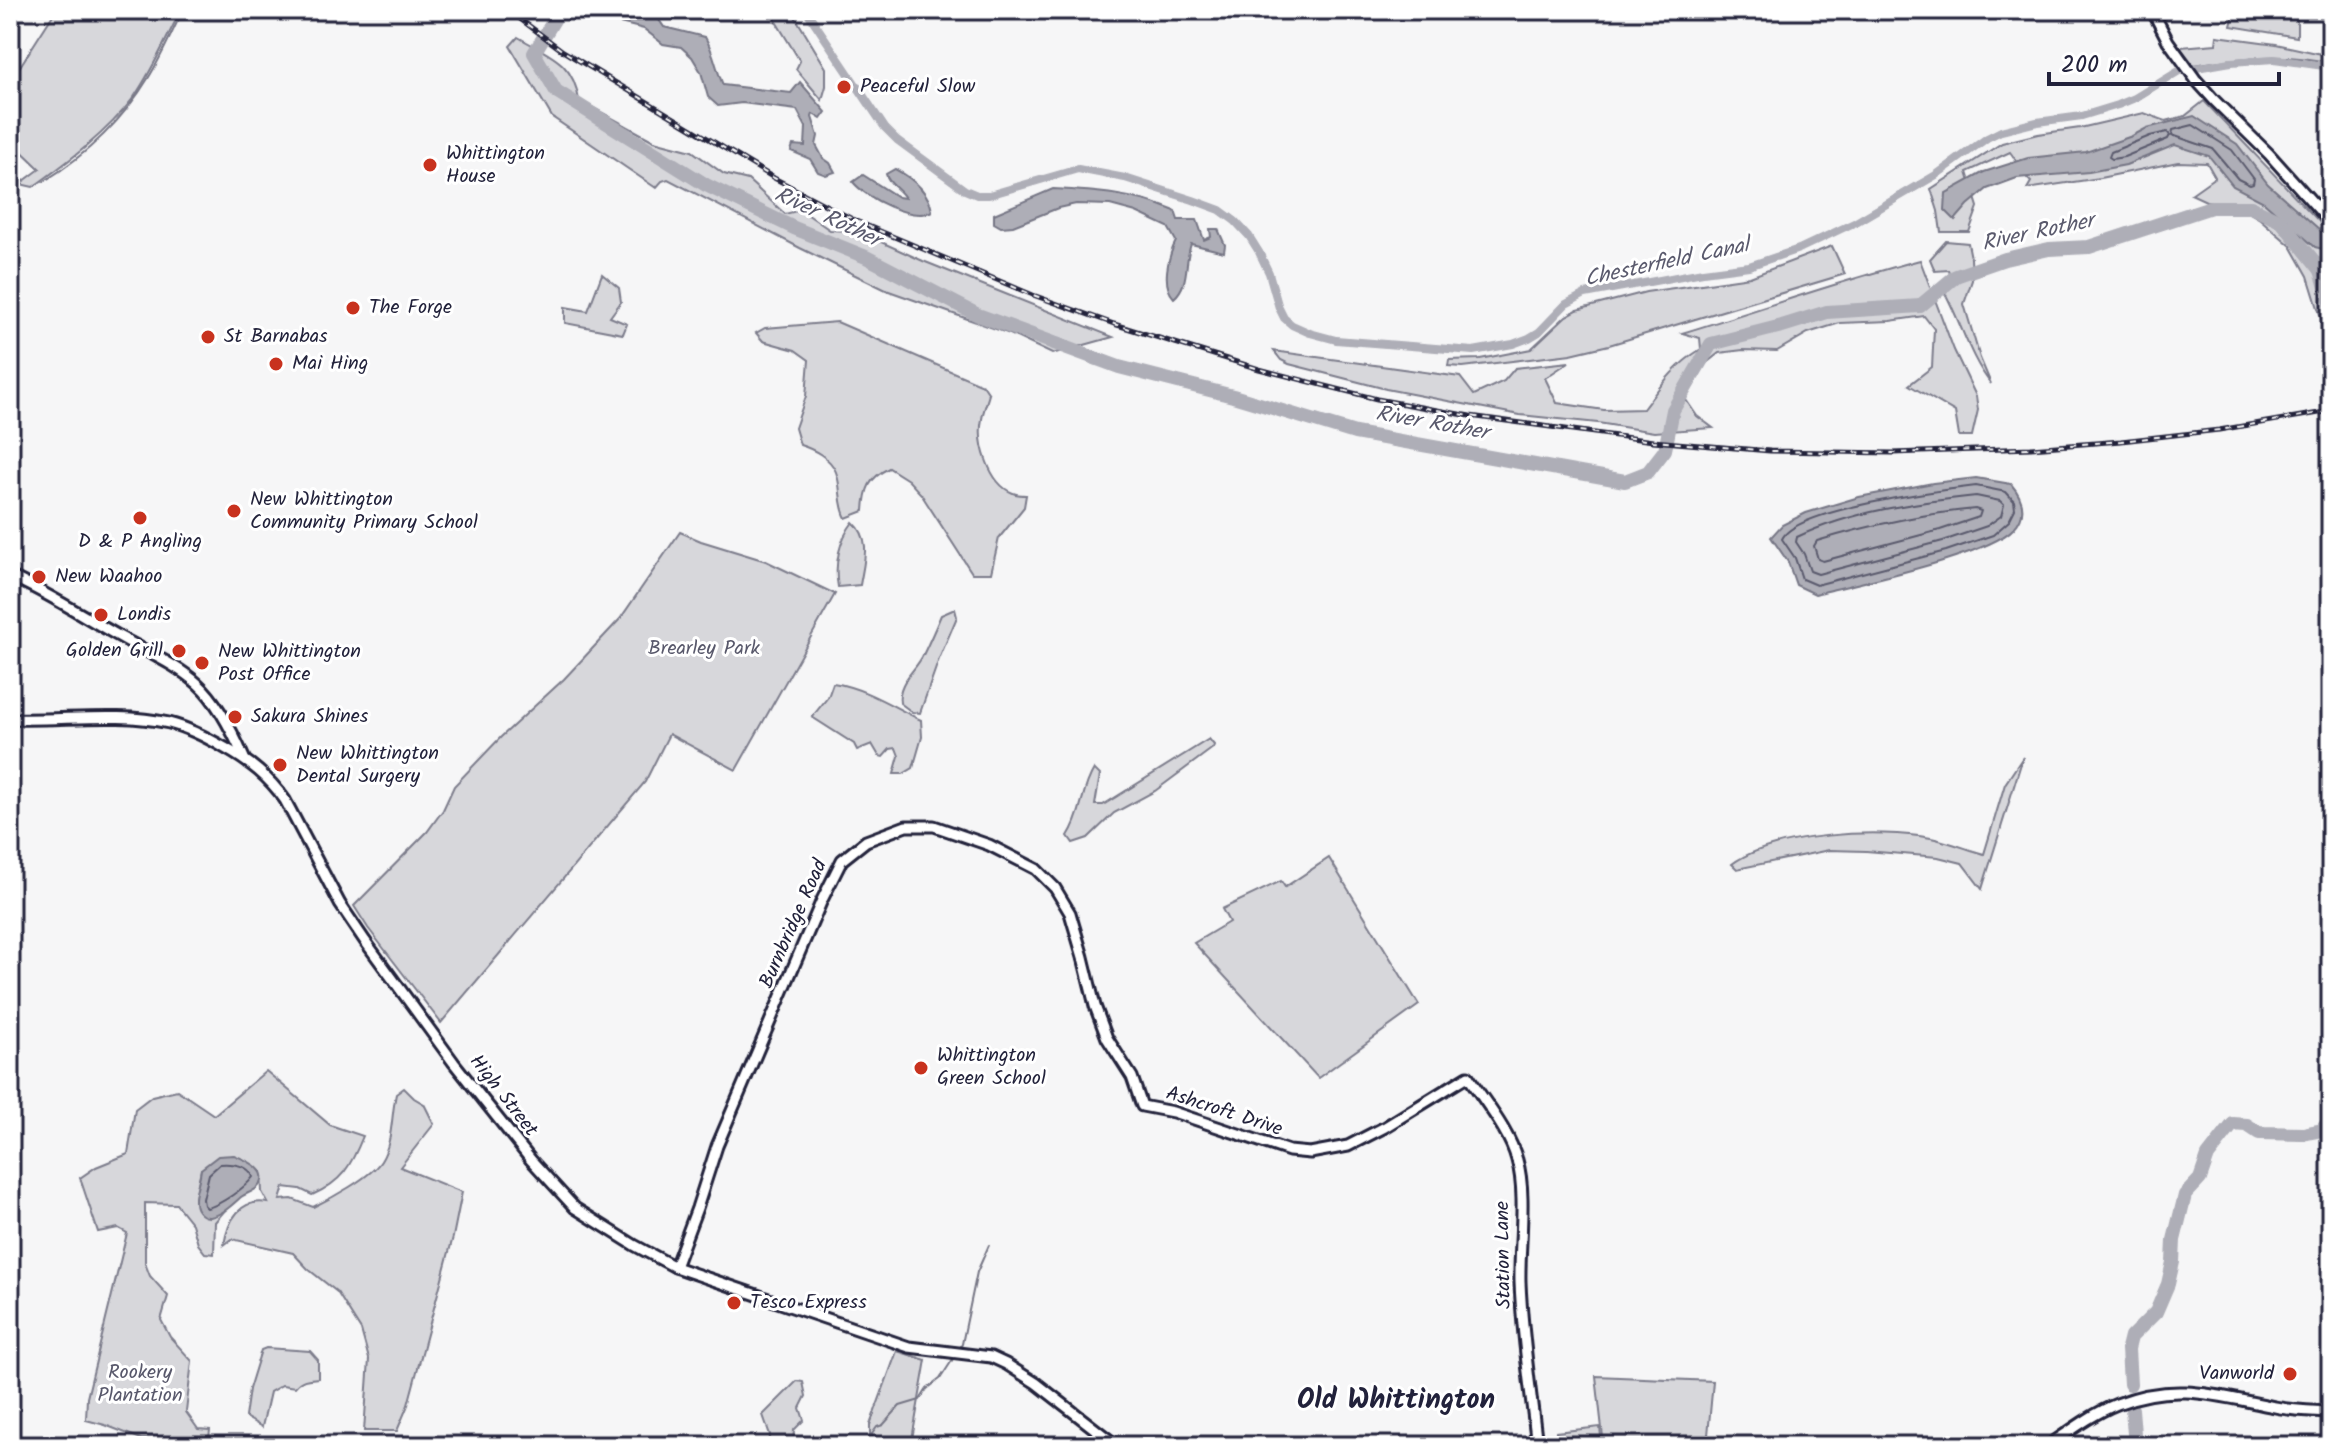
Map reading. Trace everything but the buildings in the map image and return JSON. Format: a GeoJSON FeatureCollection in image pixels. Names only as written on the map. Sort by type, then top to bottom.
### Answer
{"type":"FeatureCollection","features":[{"type":"Feature","properties":{"kind":"main road"},"geometry":{"type":"LineString","coordinates":[[2152,10],[2191,74],[2331,223]]}},
{"type":"Feature","properties":{"kind":"main road","name":"High Street"},"geometry":{"type":"LineString","coordinates":[[10,576],[72,608],[200,685],[236,740],[244,759],[274,785],[299,825],[340,904],[365,941],[454,1063],[531,1160],[575,1208],[675,1267],[909,1347],[991,1357],[1036,1383],[1117,1446]]}},
{"type":"Feature","properties":{"kind":"main road"},"geometry":{"type":"LineString","coordinates":[[10,719],[129,717],[171,723],[191,730],[244,759]]}},
{"type":"Feature","properties":{"kind":"main road","name":"Burnbridge Road"},"geometry":{"type":"LineString","coordinates":[[675,1267],[717,1146],[842,860],[866,841],[906,826],[934,826],[989,845],[1036,869],[1055,888],[1070,913],[1107,1038],[1132,1077],[1142,1106]]}},
{"type":"Feature","properties":{"kind":"main road","name":"Ashcroft Drive"},"geometry":{"type":"LineString","coordinates":[[1142,1106],[1173,1112],[1289,1151],[1310,1153],[1348,1146],[1468,1076]]}},
{"type":"Feature","properties":{"kind":"main road","name":"Station Lane"},"geometry":{"type":"LineString","coordinates":[[1468,1076],[1510,1142],[1517,1160],[1521,1184],[1520,1288],[1537,1446]]}},
{"type":"Feature","properties":{"kind":"main road"},"geometry":{"type":"LineString","coordinates":[[2048,1446],[2117,1404],[2161,1393],[2195,1391],[2276,1407],[2331,1412]]}},
{"type":"Feature","properties":{"kind":"green space"},"geometry":{"type":"Polygon","coordinates":[[[56,10],[181,10],[134,97],[87,146],[33,187],[20,184],[40,169],[10,140],[10,82],[56,10]]]}},
{"type":"Feature","properties":{"kind":"green space"},"geometry":{"type":"Polygon","coordinates":[[[769,10],[791,10],[826,68],[822,100],[796,69],[800,61],[769,10]]]}},
{"type":"Feature","properties":{"kind":"green space"},"geometry":{"type":"Polygon","coordinates":[[[2235,10],[2297,10],[2297,37],[2231,26],[2235,10]]]}},
{"type":"Feature","properties":{"kind":"green space"},"geometry":{"type":"Polygon","coordinates":[[[2217,36],[2331,56],[2331,63],[2262,57],[2194,65],[2180,47],[2216,44],[2217,36]]]}},
{"type":"Feature","properties":{"kind":"green space"},"geometry":{"type":"Polygon","coordinates":[[[518,37],[566,68],[579,100],[654,141],[692,151],[724,174],[748,180],[785,214],[801,210],[830,230],[857,231],[923,261],[1113,337],[1052,354],[1010,334],[886,290],[668,179],[656,188],[552,117],[510,46],[518,37]]]}},
{"type":"Feature","properties":{"kind":"green space"},"geometry":{"type":"Polygon","coordinates":[[[2204,101],[2331,234],[2331,350],[2308,276],[2291,246],[2260,219],[2230,202],[2206,201],[2191,194],[2215,177],[2207,163],[2178,162],[2027,189],[2031,182],[2010,152],[1967,172],[1978,207],[1969,232],[1941,232],[1931,189],[2002,143],[2144,113],[2166,121],[2185,116],[2204,101]]]}},
{"type":"Feature","properties":{"kind":"green space"},"geometry":{"type":"Polygon","coordinates":[[[1946,241],[1968,243],[1972,280],[1964,304],[1991,384],[1977,362],[1944,291],[1952,284],[1949,270],[1935,271],[1930,259],[1946,241]]]}},
{"type":"Feature","properties":{"kind":"green space"},"geometry":{"type":"Polygon","coordinates":[[[1832,246],[1845,274],[1571,354],[1463,367],[1448,366],[1449,360],[1480,359],[1531,349],[1566,316],[1577,310],[1646,292],[1750,277],[1832,246]]]}},
{"type":"Feature","properties":{"kind":"green space"},"geometry":{"type":"Polygon","coordinates":[[[1920,260],[1954,350],[1976,396],[1978,410],[1972,436],[1959,436],[1955,412],[1909,385],[1932,367],[1934,329],[1924,316],[1840,323],[1808,333],[1777,351],[1719,353],[1699,369],[1682,394],[1697,416],[1713,428],[1654,432],[1520,415],[1386,389],[1289,364],[1274,351],[1460,377],[1474,395],[1504,381],[1515,368],[1569,362],[1545,378],[1557,403],[1604,410],[1643,409],[1676,369],[1701,349],[1700,338],[1682,333],[1920,260]]]}},
{"type":"Feature","properties":{"kind":"green space"},"geometry":{"type":"Polygon","coordinates":[[[602,274],[619,288],[621,302],[610,317],[627,324],[623,334],[565,323],[565,307],[588,311],[602,274]]]}},
{"type":"Feature","properties":{"kind":"green space"},"geometry":{"type":"Polygon","coordinates":[[[837,322],[983,385],[989,394],[983,413],[981,439],[991,472],[1005,488],[1026,495],[1024,507],[999,538],[991,573],[972,573],[921,494],[908,480],[889,468],[869,485],[864,511],[846,518],[834,467],[821,455],[800,445],[795,428],[806,396],[809,360],[795,350],[763,341],[756,333],[765,328],[837,322]]]}},
{"type":"Feature","properties":{"kind":"green space"},"geometry":{"type":"Polygon","coordinates":[[[853,522],[865,543],[860,585],[838,587],[839,553],[853,522]]]}},
{"type":"Feature","properties":{"kind":"green space","name":"Brearley Park"},"geometry":{"type":"Polygon","coordinates":[[[680,532],[766,561],[835,594],[736,770],[669,734],[645,782],[441,1023],[354,906],[427,832],[443,810],[454,786],[564,679],[620,619],[680,532]]]}},
{"type":"Feature","properties":{"kind":"green space"},"geometry":{"type":"Polygon","coordinates":[[[955,609],[957,617],[920,713],[912,712],[900,703],[901,689],[922,657],[941,615],[955,609]]]}},
{"type":"Feature","properties":{"kind":"green space"},"geometry":{"type":"Polygon","coordinates":[[[833,683],[867,693],[921,720],[922,737],[913,768],[903,774],[894,774],[899,756],[896,748],[890,749],[883,757],[879,756],[872,744],[857,750],[854,744],[812,717],[828,697],[833,683]]]}},
{"type":"Feature","properties":{"kind":"green space"},"geometry":{"type":"Polygon","coordinates":[[[1209,739],[1213,748],[1155,791],[1114,813],[1088,838],[1073,843],[1068,836],[1094,769],[1100,775],[1095,805],[1103,805],[1209,739]]]}},
{"type":"Feature","properties":{"kind":"green space"},"geometry":{"type":"Polygon","coordinates":[[[2023,757],[1982,889],[1962,863],[1938,857],[1829,850],[1737,869],[1732,864],[1774,845],[1857,834],[1884,833],[1931,838],[1984,854],[2005,784],[2023,757]]]}},
{"type":"Feature","properties":{"kind":"green space"},"geometry":{"type":"Polygon","coordinates":[[[1329,858],[1419,1005],[1318,1078],[1194,943],[1229,922],[1222,909],[1281,881],[1285,887],[1329,858]]]}},
{"type":"Feature","properties":{"kind":"green space","name":"Rookery Plantation"},"geometry":{"type":"Polygon","coordinates":[[[266,1071],[330,1125],[363,1136],[350,1164],[331,1185],[312,1195],[300,1189],[284,1187],[280,1200],[292,1199],[313,1207],[369,1174],[381,1161],[388,1146],[396,1094],[404,1088],[424,1104],[434,1124],[400,1167],[462,1192],[408,1405],[397,1431],[364,1431],[369,1359],[361,1330],[337,1292],[293,1253],[232,1239],[224,1245],[237,1213],[250,1204],[268,1203],[262,1192],[261,1171],[201,1169],[195,1198],[210,1217],[226,1209],[215,1222],[214,1254],[205,1253],[198,1244],[192,1224],[176,1204],[145,1203],[145,1263],[150,1276],[168,1296],[161,1320],[170,1337],[192,1361],[186,1412],[198,1429],[210,1430],[208,1446],[203,1446],[201,1440],[141,1439],[86,1420],[87,1398],[127,1233],[118,1228],[98,1232],[80,1178],[96,1167],[128,1154],[135,1109],[152,1096],[177,1090],[214,1115],[266,1071]]]}},
{"type":"Feature","properties":{"kind":"green space"},"geometry":{"type":"Polygon","coordinates":[[[261,1350],[310,1351],[318,1360],[318,1378],[303,1380],[295,1387],[282,1385],[270,1392],[262,1427],[245,1417],[249,1389],[261,1350]]]}},
{"type":"Feature","properties":{"kind":"green space"},"geometry":{"type":"Polygon","coordinates":[[[897,1351],[926,1360],[912,1439],[918,1446],[870,1446],[870,1425],[897,1351]]]}},
{"type":"Feature","properties":{"kind":"green space"},"geometry":{"type":"Polygon","coordinates":[[[1596,1376],[1713,1381],[1707,1446],[1604,1446],[1596,1376]]]}},
{"type":"Feature","properties":{"kind":"green space"},"geometry":{"type":"Polygon","coordinates":[[[797,1381],[803,1382],[806,1396],[800,1408],[804,1420],[794,1430],[790,1446],[769,1446],[770,1435],[763,1415],[797,1381]]]}},
{"type":"Feature","properties":{"kind":"green space"},"geometry":{"type":"Polygon","coordinates":[[[1600,1427],[1602,1446],[1557,1446],[1556,1432],[1600,1427]]]}},
{"type":"Feature","properties":{"kind":"water"},"geometry":{"type":"Polygon","coordinates":[[[602,10],[642,10],[655,14],[664,27],[705,37],[723,85],[791,93],[800,82],[826,112],[821,119],[813,114],[812,117],[818,136],[816,145],[835,172],[826,175],[818,172],[810,159],[791,151],[793,145],[805,146],[806,127],[797,110],[742,103],[718,106],[708,97],[701,72],[692,57],[681,47],[663,44],[644,29],[607,20],[602,10]]]}},
{"type":"Feature","properties":{"kind":"water"},"geometry":{"type":"Polygon","coordinates":[[[2194,116],[2237,144],[2268,184],[2329,238],[2327,250],[2315,247],[2264,202],[2233,186],[2209,156],[2175,145],[2126,165],[2089,172],[2017,178],[1987,189],[1955,220],[1945,210],[1946,193],[1984,172],[2028,158],[2086,152],[2147,128],[2194,116]]]}},
{"type":"Feature","properties":{"kind":"water"},"geometry":{"type":"Polygon","coordinates":[[[895,169],[919,186],[932,211],[923,214],[890,207],[853,182],[863,175],[898,197],[905,198],[887,178],[886,174],[895,169]]]}},
{"type":"Feature","properties":{"kind":"water"},"geometry":{"type":"Polygon","coordinates":[[[1053,189],[1115,194],[1160,205],[1175,211],[1178,220],[1197,220],[1204,240],[1211,237],[1210,229],[1218,229],[1225,245],[1224,252],[1191,244],[1185,280],[1174,298],[1167,278],[1168,263],[1176,241],[1168,227],[1136,212],[1110,205],[1076,204],[1013,226],[1001,227],[994,223],[994,214],[1053,189]]]}},
{"type":"Feature","properties":{"kind":"water"},"geometry":{"type":"Polygon","coordinates":[[[1976,478],[2011,484],[2022,506],[2018,522],[2000,538],[1978,549],[1921,567],[1815,594],[1796,585],[1788,562],[1771,537],[1782,525],[1806,513],[1859,497],[1976,478]]]}},
{"type":"Feature","properties":{"kind":"water"},"geometry":{"type":"Polygon","coordinates":[[[234,1155],[260,1171],[261,1182],[222,1212],[203,1216],[195,1202],[201,1169],[218,1156],[234,1155]]]}},
{"type":"Feature","properties":{"kind":"waterway"},"geometry":{"type":"LineString","coordinates":[[43,182],[88,149],[127,108],[154,69],[183,10]]}},
{"type":"Feature","properties":{"kind":"waterway","name":"River Rother"},"geometry":{"type":"LineString","coordinates":[[560,10],[534,53],[556,91],[706,185],[794,228],[866,257],[978,315],[1119,367],[1233,396],[1355,433],[1625,481],[1648,472],[1665,450],[1673,410],[1711,344],[1827,312],[1920,306],[1956,276],[2005,259],[2049,249],[2089,247],[2211,207],[2251,207],[2282,222],[2321,270],[2331,265]]}},
{"type":"Feature","properties":{"kind":"waterway","name":"Chesterfield Canal"},"geometry":{"type":"LineString","coordinates":[[806,10],[885,128],[965,190],[977,195],[989,195],[1078,169],[1125,178],[1220,210],[1235,221],[1259,252],[1279,308],[1292,325],[1336,340],[1473,351],[1529,338],[1566,304],[1585,294],[1749,266],[1799,249],[1856,222],[1936,175],[2001,131],[2082,116],[2118,105],[2179,71],[2231,62],[2274,59],[2331,67]]}},
{"type":"Feature","properties":{"kind":"waterway"},"geometry":{"type":"LineString","coordinates":[[2321,270],[2331,305]]}},
{"type":"Feature","properties":{"kind":"waterway"},"geometry":{"type":"LineString","coordinates":[[2130,1384],[2128,1349],[2131,1337],[2156,1312],[2168,1284],[2185,1195],[2200,1179],[2208,1156],[2233,1124],[2247,1125],[2259,1133],[2303,1134],[2322,1130],[2331,1118]]}},
{"type":"Feature","properties":{"kind":"waterway"},"geometry":{"type":"LineString","coordinates":[[958,1351],[977,1272],[989,1245]]}},
{"type":"Feature","properties":{"kind":"waterway"},"geometry":{"type":"LineString","coordinates":[[874,1446],[872,1434],[877,1427],[883,1425],[900,1406],[920,1400],[927,1389],[940,1379],[955,1356]]}},
{"type":"Feature","properties":{"kind":"waterway"},"geometry":{"type":"LineString","coordinates":[[2132,1409],[2135,1446]]}},
{"type":"Feature","properties":{"kind":"railway"},"geometry":{"type":"LineString","coordinates":[[508,10],[563,51],[774,178],[856,221],[1033,295],[1114,324],[1259,369],[1377,399],[1470,416],[1653,441],[1770,451],[1893,453],[2121,441],[2219,430],[2331,411]]}},
{"type":"Feature","properties":{"kind":"place","name":"Peaceful Slow"},"geometry":{"type":"Point","coordinates":[844,87]}},
{"type":"Feature","properties":{"kind":"place","name":"Whittington House"},"geometry":{"type":"Point","coordinates":[430,165]}},
{"type":"Feature","properties":{"kind":"place","name":"The Forge"},"geometry":{"type":"Point","coordinates":[353,308]}},
{"type":"Feature","properties":{"kind":"place","name":"St Barnabas"},"geometry":{"type":"Point","coordinates":[208,337]}},
{"type":"Feature","properties":{"kind":"place","name":"Mai Hing"},"geometry":{"type":"Point","coordinates":[276,364]}},
{"type":"Feature","properties":{"kind":"place","name":"New Whittington Community Primary School"},"geometry":{"type":"Point","coordinates":[234,511]}},
{"type":"Feature","properties":{"kind":"place","name":"D & P Angling"},"geometry":{"type":"Point","coordinates":[140,518]}},
{"type":"Feature","properties":{"kind":"place","name":"New Waahoo"},"geometry":{"type":"Point","coordinates":[39,577]}},
{"type":"Feature","properties":{"kind":"place","name":"Londis"},"geometry":{"type":"Point","coordinates":[101,615]}},
{"type":"Feature","properties":{"kind":"place","name":"Golden Grill"},"geometry":{"type":"Point","coordinates":[179,651]}},
{"type":"Feature","properties":{"kind":"place","name":"New Whittington Post Office"},"geometry":{"type":"Point","coordinates":[202,663]}},
{"type":"Feature","properties":{"kind":"place","name":"Sakura Shines"},"geometry":{"type":"Point","coordinates":[235,717]}},
{"type":"Feature","properties":{"kind":"place","name":"New Whittington Dental Surgery"},"geometry":{"type":"Point","coordinates":[280,765]}},
{"type":"Feature","properties":{"kind":"place","name":"Whittington Green School"},"geometry":{"type":"Point","coordinates":[921,1068]}},
{"type":"Feature","properties":{"kind":"place","name":"Tesco Express"},"geometry":{"type":"Point","coordinates":[734,1303]}},
{"type":"Feature","properties":{"kind":"place","name":"Vanworld"},"geometry":{"type":"Point","coordinates":[2290,1374]}},
{"type":"Feature","properties":{"kind":"district","name":"Old Whittington"},"geometry":{"type":"Point","coordinates":[1396,1400]}}]}
